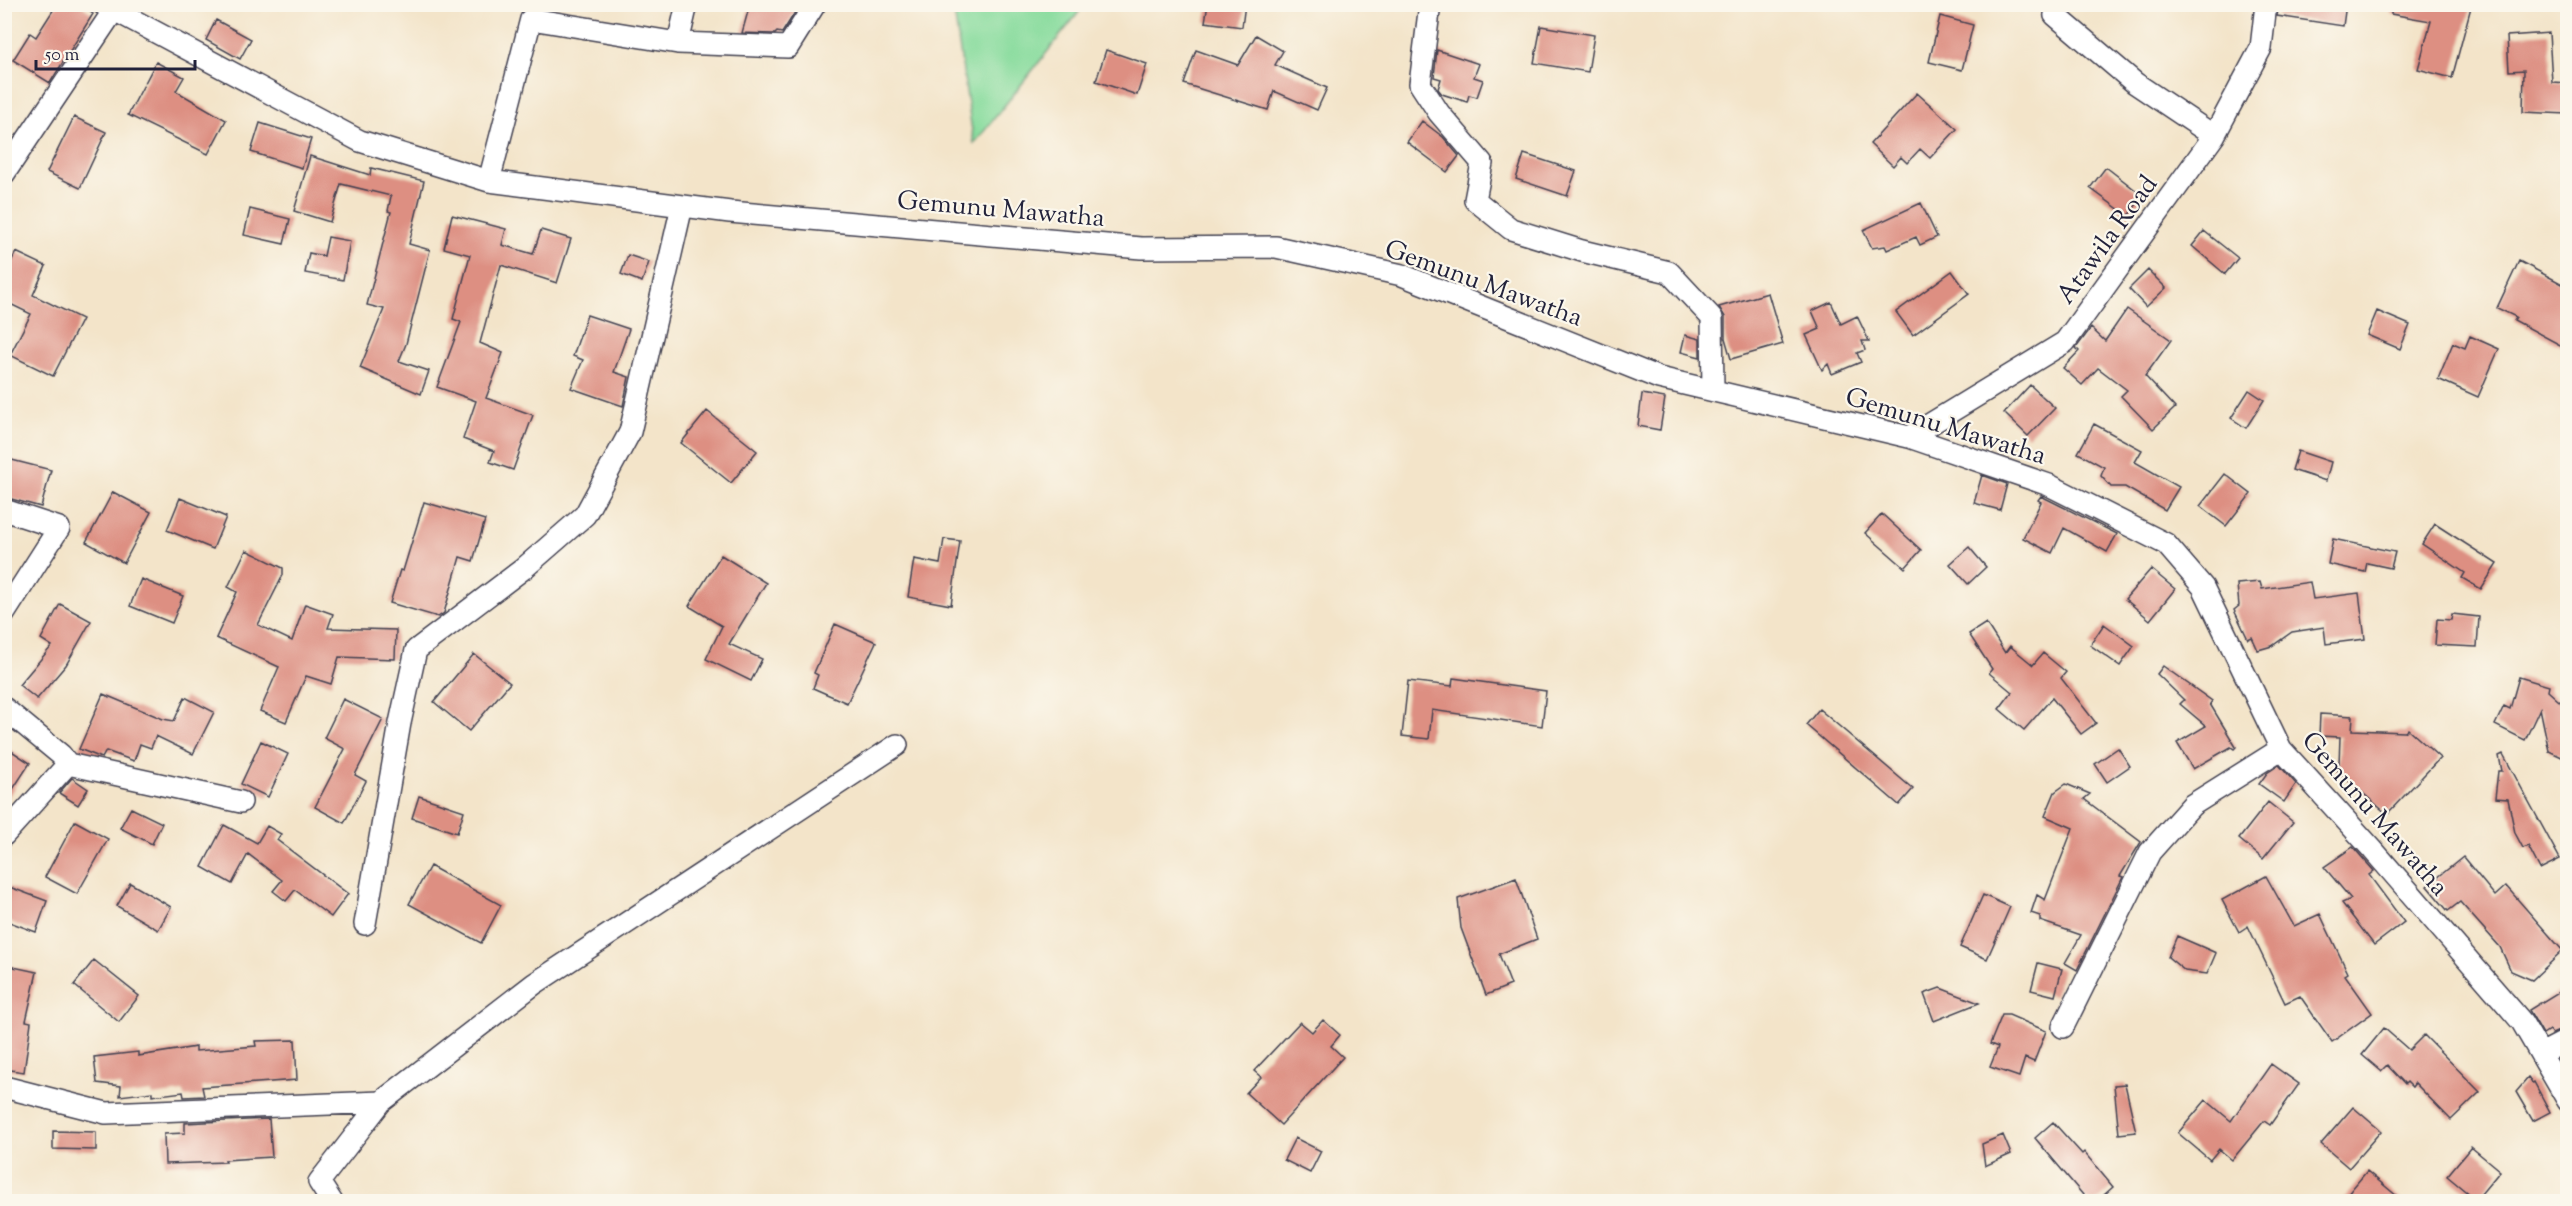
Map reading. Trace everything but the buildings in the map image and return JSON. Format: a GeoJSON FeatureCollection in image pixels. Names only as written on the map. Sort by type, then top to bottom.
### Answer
{"type":"FeatureCollection","features":[{"type":"Feature","properties":{"kind":"street"},"geometry":{"type":"LineString","coordinates":[[678,43],[687,4]]}},
{"type":"Feature","properties":{"kind":"street"},"geometry":{"type":"LineString","coordinates":[[489,181],[531,12],[678,43],[788,47],[815,4]]}},
{"type":"Feature","properties":{"kind":"street"},"geometry":{"type":"LineString","coordinates":[[1430,4],[1420,84],[1439,113],[1482,163],[1475,200],[1511,228],[1582,251],[1669,272],[1712,318],[1713,390]]}},
{"type":"Feature","properties":{"kind":"street"},"geometry":{"type":"LineString","coordinates":[[2060,4],[2055,15],[2136,83],[2214,136]]}},
{"type":"Feature","properties":{"kind":"street","name":"Atawila Road"},"geometry":{"type":"LineString","coordinates":[[1909,437],[2065,342],[2214,136],[2261,48],[2266,4]]}},
{"type":"Feature","properties":{"kind":"street"},"geometry":{"type":"LineString","coordinates":[[4,174],[108,7]]}},
{"type":"Feature","properties":{"kind":"street","name":"Gemunu Mawatha"},"geometry":{"type":"LineString","coordinates":[[108,7],[360,141],[489,181],[730,212],[1141,248],[1276,247],[1402,275],[1659,378],[1909,437],[2049,485],[2166,544],[2203,587],[2281,749],[2373,850],[2522,1022],[2568,1101]]}},
{"type":"Feature","properties":{"kind":"street"},"geometry":{"type":"LineString","coordinates":[[364,924],[400,723],[416,650],[523,569],[585,515],[630,432],[682,206]]}},
{"type":"Feature","properties":{"kind":"street"},"geometry":{"type":"LineString","coordinates":[[4,510],[59,528],[4,614]]}},
{"type":"Feature","properties":{"kind":"street"},"geometry":{"type":"LineString","coordinates":[[4,708],[61,755],[68,764],[241,802]]}},
{"type":"Feature","properties":{"kind":"street"},"geometry":{"type":"LineString","coordinates":[[332,1202],[319,1182],[381,1102],[534,984],[897,745]]}},
{"type":"Feature","properties":{"kind":"street"},"geometry":{"type":"LineString","coordinates":[[2063,1027],[2150,852],[2192,805],[2281,749]]}},
{"type":"Feature","properties":{"kind":"street"},"geometry":{"type":"LineString","coordinates":[[4,835],[68,764]]}},
{"type":"Feature","properties":{"kind":"street"},"geometry":{"type":"LineString","coordinates":[[2541,1054],[2568,1040]]}},
{"type":"Feature","properties":{"kind":"street"},"geometry":{"type":"LineString","coordinates":[[4,1087],[106,1113],[381,1102]]}},
{"type":"Feature","properties":{"kind":"green space"},"geometry":{"type":"Polygon","coordinates":[[[953,5],[1077,5],[1079,12],[974,144],[953,5]]]}}]}
